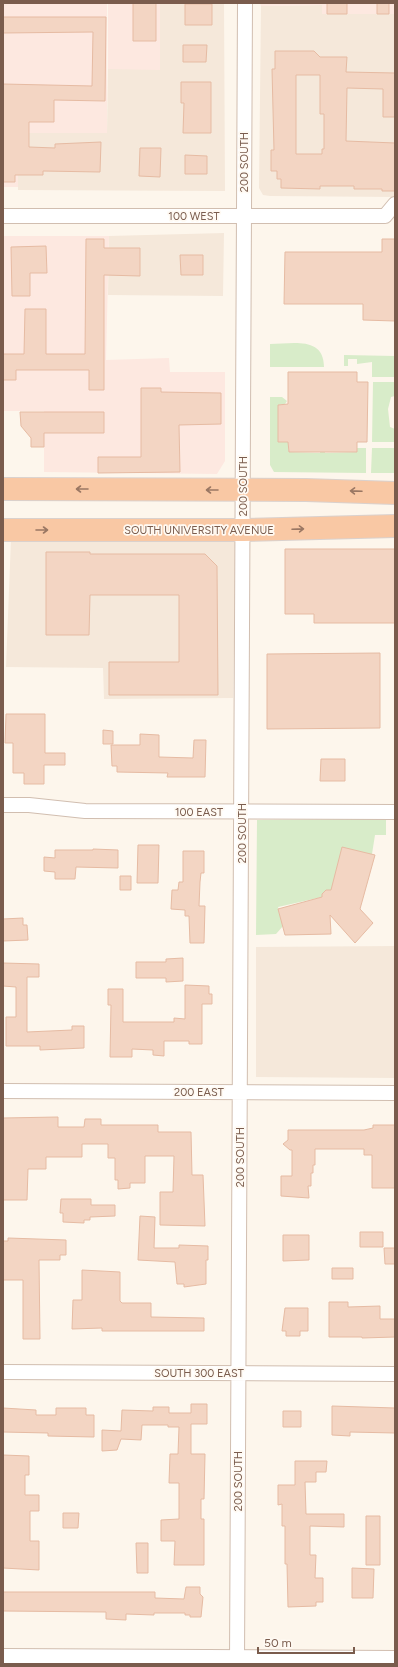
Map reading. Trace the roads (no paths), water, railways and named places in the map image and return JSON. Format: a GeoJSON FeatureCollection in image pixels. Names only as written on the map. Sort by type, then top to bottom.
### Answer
{"type":"FeatureCollection","features":[{"type":"Feature","properties":{"kind":"highway"},"geometry":{"type":"LineString","coordinates":[[3,489],[395,492]]}},
{"type":"Feature","properties":{"kind":"highway","name":"SOUTH UNIVERSITY AVENUE"},"geometry":{"type":"LineString","coordinates":[[3,530],[243,530],[395,526]]}},
{"type":"Feature","properties":{"kind":"street","name":"200 SOUTH"},"geometry":{"type":"LineString","coordinates":[[237,1662],[245,3]]}},
{"type":"Feature","properties":{"kind":"street"},"geometry":{"type":"LineString","coordinates":[[390,220],[395,204]]}},
{"type":"Feature","properties":{"kind":"street","name":"100 WEST"},"geometry":{"type":"LineString","coordinates":[[3,216],[244,216],[390,220]]}},
{"type":"Feature","properties":{"kind":"street","name":"100 EAST"},"geometry":{"type":"LineString","coordinates":[[3,805],[29,805],[85,811],[395,812]]}},
{"type":"Feature","properties":{"kind":"street","name":"200 EAST"},"geometry":{"type":"LineString","coordinates":[[3,1091],[395,1093]]}},
{"type":"Feature","properties":{"kind":"street","name":"SOUTH 300 EAST"},"geometry":{"type":"LineString","coordinates":[[3,1372],[395,1374]]}},
{"type":"Feature","properties":{"kind":"street"},"geometry":{"type":"LineString","coordinates":[[3,1658],[237,1662],[395,1660]]}}]}
